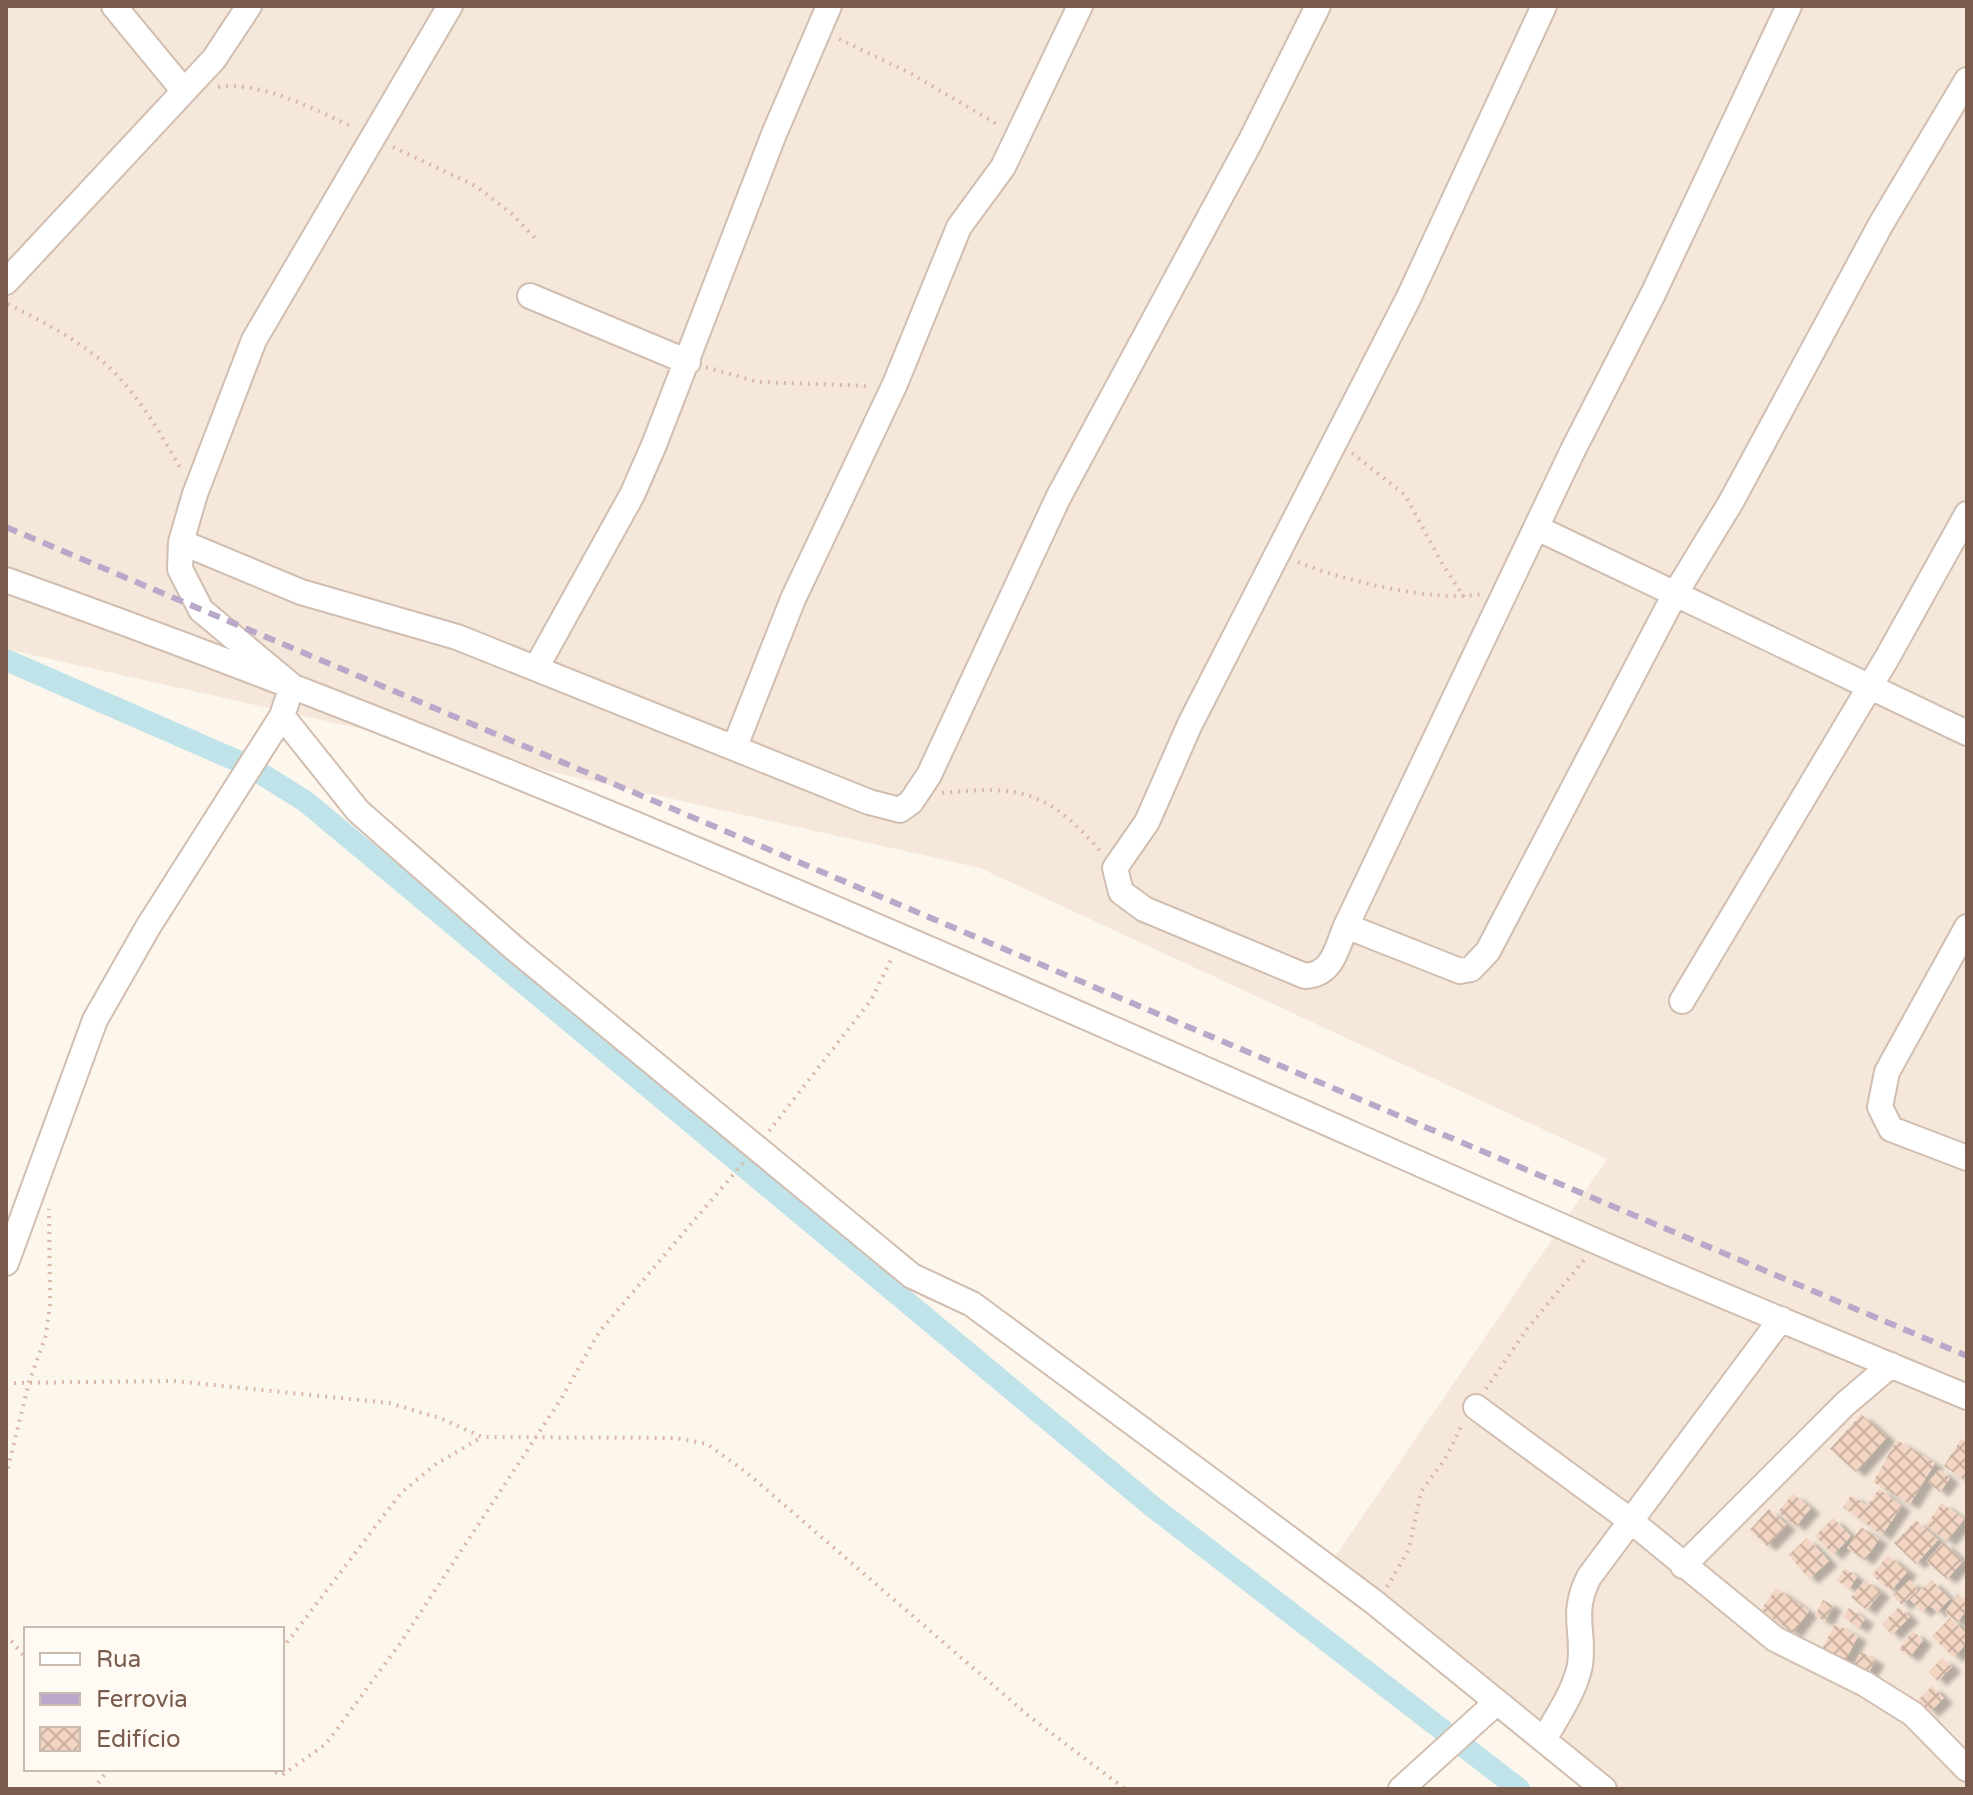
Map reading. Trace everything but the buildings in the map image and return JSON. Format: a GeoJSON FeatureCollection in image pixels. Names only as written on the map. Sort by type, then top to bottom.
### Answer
{"type":"FeatureCollection","features":[{"type":"Feature","properties":{"kind":"street"},"geometry":{"type":"LineString","coordinates":[[114,6],[184,91]]}},
{"type":"Feature","properties":{"kind":"street"},"geometry":{"type":"LineString","coordinates":[[6,282],[231,38],[249,6]]}},
{"type":"Feature","properties":{"kind":"street"},"geometry":{"type":"LineString","coordinates":[[292,686],[201,610],[180,569],[181,542],[195,494],[254,340],[371,135],[450,6]]}},
{"type":"Feature","properties":{"kind":"street"},"geometry":{"type":"LineString","coordinates":[[536,668],[632,495],[688,362],[746,204],[829,6]]}},
{"type":"Feature","properties":{"kind":"street"},"geometry":{"type":"LineString","coordinates":[[735,746],[793,599],[895,384],[959,227],[995,178],[1019,137],[1080,6]]}},
{"type":"Feature","properties":{"kind":"street"},"geometry":{"type":"LineString","coordinates":[[181,542],[301,592],[457,637],[889,809],[900,810],[916,796],[1008,611],[1058,498],[1250,142],[1318,6]]}},
{"type":"Feature","properties":{"kind":"street"},"geometry":{"type":"LineString","coordinates":[[1544,6],[1409,297],[1190,724],[1147,822],[1115,868],[1121,892],[1144,909],[1305,976],[1315,976],[1330,964],[1506,589],[1660,281],[1789,6]]}},
{"type":"Feature","properties":{"kind":"street"},"geometry":{"type":"LineString","coordinates":[[1346,926],[1460,971],[1475,965],[1505,920],[1675,594],[1731,502],[1867,250],[1967,80]]}},
{"type":"Feature","properties":{"kind":"street"},"geometry":{"type":"LineString","coordinates":[[530,296],[688,362]]}},
{"type":"Feature","properties":{"kind":"street"},"geometry":{"type":"LineString","coordinates":[[1682,1001],[1869,688],[1967,514]]}},
{"type":"Feature","properties":{"kind":"street"},"geometry":{"type":"LineString","coordinates":[[1537,528],[1967,733]]}},
{"type":"Feature","properties":{"kind":"street"},"geometry":{"type":"LineString","coordinates":[[6,580],[292,686],[904,936],[1781,1319],[1967,1397]]}},
{"type":"Feature","properties":{"kind":"street"},"geometry":{"type":"LineString","coordinates":[[6,1263],[95,1020],[148,927],[282,716],[292,686]]}},
{"type":"Feature","properties":{"kind":"street"},"geometry":{"type":"LineString","coordinates":[[282,716],[321,769],[358,811],[514,948],[912,1276],[972,1304],[1374,1602],[1604,1789]]}},
{"type":"Feature","properties":{"kind":"street"},"geometry":{"type":"LineString","coordinates":[[1967,927],[1887,1072],[1880,1107],[1891,1129],[1967,1158]]}},
{"type":"Feature","properties":{"kind":"street"},"geometry":{"type":"LineString","coordinates":[[1544,1740],[1576,1679],[1581,1655],[1578,1636],[1580,1595],[1602,1557],[1781,1319]]}},
{"type":"Feature","properties":{"kind":"street"},"geometry":{"type":"LineString","coordinates":[[1683,1566],[1845,1404],[1891,1365]]}},
{"type":"Feature","properties":{"kind":"street"},"geometry":{"type":"LineString","coordinates":[[1476,1407],[1631,1521],[1775,1639],[1865,1684],[1913,1714],[1967,1769]]}},
{"type":"Feature","properties":{"kind":"street"},"geometry":{"type":"LineString","coordinates":[[1401,1789],[1497,1702]]}},
{"type":"Feature","properties":{"kind":"path"},"geometry":{"type":"LineString","coordinates":[[818,29],[910,73],[1019,137]]}},
{"type":"Feature","properties":{"kind":"path"},"geometry":{"type":"LineString","coordinates":[[184,91],[236,84],[305,105],[476,186],[512,214],[538,241]]}},
{"type":"Feature","properties":{"kind":"path"},"geometry":{"type":"LineString","coordinates":[[6,303],[53,327],[111,369],[158,427],[195,494]]}},
{"type":"Feature","properties":{"kind":"path"},"geometry":{"type":"LineString","coordinates":[[688,362],[758,382],[810,387],[895,384]]}},
{"type":"Feature","properties":{"kind":"path"},"geometry":{"type":"LineString","coordinates":[[1330,448],[1350,453],[1405,495],[1464,597]]}},
{"type":"Feature","properties":{"kind":"path"},"geometry":{"type":"LineString","coordinates":[[1278,553],[1329,576],[1464,597],[1506,589]]}},
{"type":"Feature","properties":{"kind":"path"},"geometry":{"type":"LineString","coordinates":[[916,796],[1010,789],[1050,802],[1115,868]]}},
{"type":"Feature","properties":{"kind":"path"},"geometry":{"type":"LineString","coordinates":[[273,1771],[282,1775],[326,1744],[401,1642],[536,1438],[599,1332],[699,1210],[756,1148],[871,1000],[904,936]]}},
{"type":"Feature","properties":{"kind":"path"},"geometry":{"type":"LineString","coordinates":[[6,1476],[29,1382],[46,1335],[50,1304],[49,1199]]}},
{"type":"Feature","properties":{"kind":"path"},"geometry":{"type":"LineString","coordinates":[[6,1383],[174,1381],[373,1401],[414,1409],[482,1437],[676,1438],[707,1444],[746,1472],[1030,1717],[1125,1789]]}},
{"type":"Feature","properties":{"kind":"path"},"geometry":{"type":"LineString","coordinates":[[284,1646],[401,1493],[436,1464],[482,1437]]}},
{"type":"Feature","properties":{"kind":"path"},"geometry":{"type":"LineString","coordinates":[[6,1635],[24,1656]]}},
{"type":"Feature","properties":{"kind":"path"},"geometry":{"type":"LineString","coordinates":[[93,1789],[107,1771]]}},
{"type":"Feature","properties":{"kind":"shaded area"},"geometry":{"type":"Polygon","coordinates":[[[6,6],[1967,6],[1967,1789],[1615,1789],[1332,1561],[1607,1159],[980,868],[6,649],[6,6]]]}},
{"type":"Feature","properties":{"kind":"waterway"},"geometry":{"type":"LineString","coordinates":[[6,660],[247,765],[305,801],[1153,1507],[1519,1789]]}},
{"type":"Feature","properties":{"kind":"railway"},"geometry":{"type":"LineString","coordinates":[[6,527],[1967,1356]]}}]}
